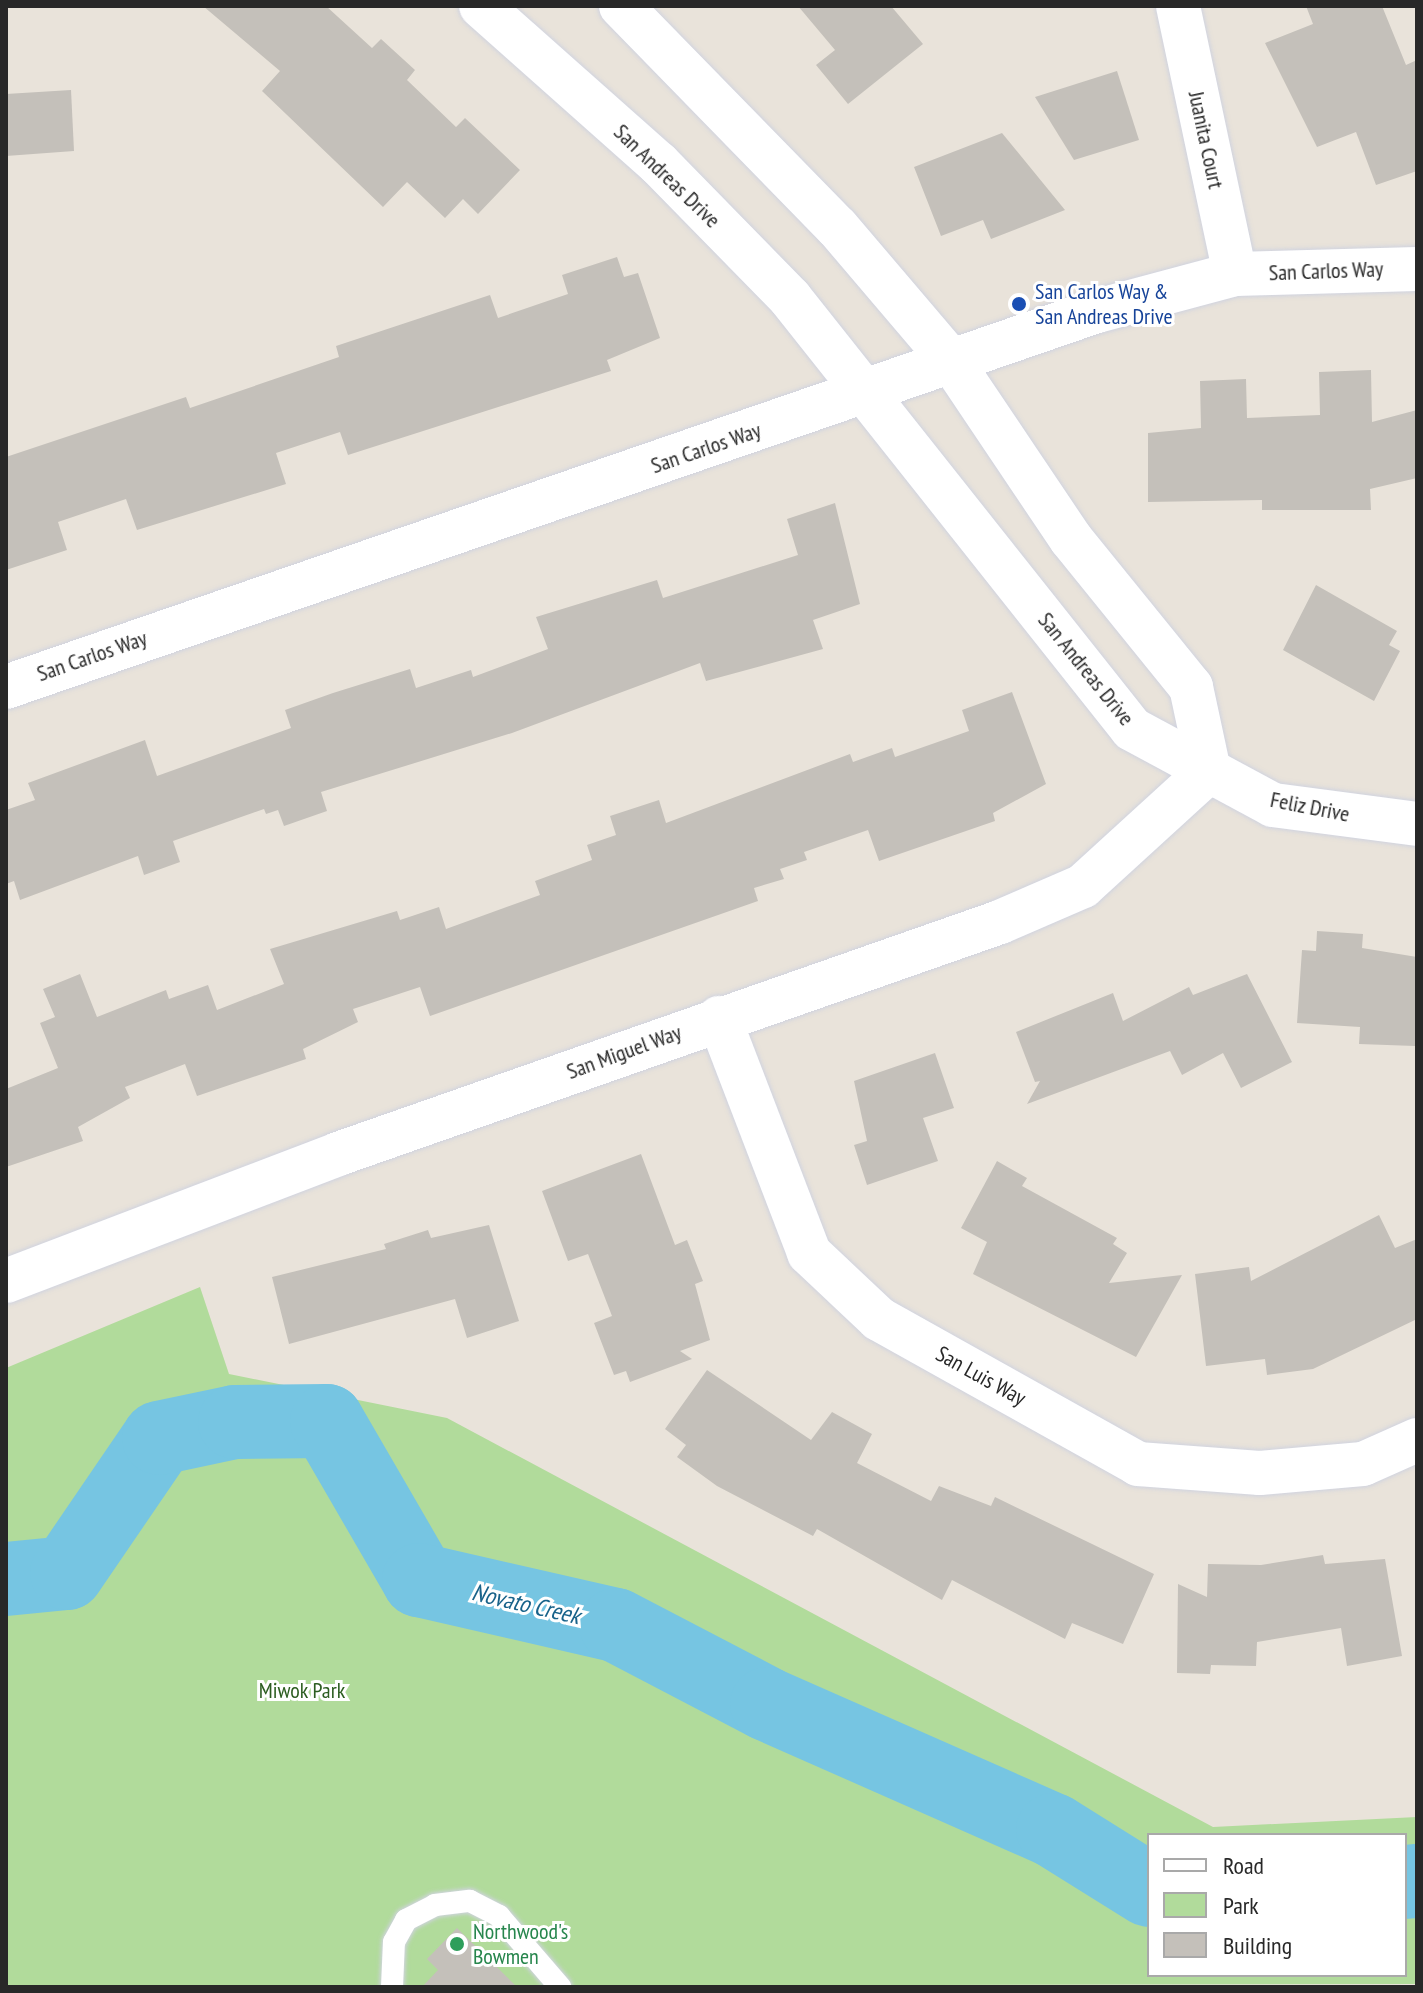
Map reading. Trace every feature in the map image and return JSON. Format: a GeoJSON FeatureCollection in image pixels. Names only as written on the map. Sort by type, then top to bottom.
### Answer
{"type":"FeatureCollection","features":[{"type":"Feature","properties":{"kind":"street","name":"San Andreas Drive"},"geometry":{"type":"LineString","coordinates":[[481,6],[658,163],[790,298],[1132,729],[1209,771]]}},
{"type":"Feature","properties":{"kind":"street"},"geometry":{"type":"LineString","coordinates":[[621,6],[827,216],[952,362],[1071,539],[1191,687],[1209,771]]}},
{"type":"Feature","properties":{"kind":"street","name":"Juanita Court"},"geometry":{"type":"LineString","coordinates":[[1178,6],[1235,274]]}},
{"type":"Feature","properties":{"kind":"street","name":"San Carlos Way"},"geometry":{"type":"LineString","coordinates":[[6,687],[865,394],[1097,311],[1235,274],[1417,269]]}},
{"type":"Feature","properties":{"kind":"street","name":"Feliz Drive"},"geometry":{"type":"LineString","coordinates":[[1209,771],[1273,805],[1417,824]]}},
{"type":"Feature","properties":{"kind":"street","name":"San Miguel Way"},"geometry":{"type":"LineString","coordinates":[[6,1281],[719,1018],[916,953],[1083,886],[1209,771]]}},
{"type":"Feature","properties":{"kind":"street","name":"San Luis Way"},"geometry":{"type":"LineString","coordinates":[[719,1018],[809,1253],[879,1319],[1138,1464],[1275,1472],[1363,1464],[1417,1440]]}},
{"type":"Feature","properties":{"kind":"lane"},"geometry":{"type":"LineString","coordinates":[[392,1987],[394,1942],[406,1920],[435,1905],[470,1901],[499,1916],[560,1987]]}},
{"type":"Feature","properties":{"kind":"green space","name":"Miwok Park"},"geometry":{"type":"Polygon","coordinates":[[[200,1287],[229,1374],[447,1418],[1213,1827],[1417,1817],[1417,1984],[6,1987],[6,1368],[200,1287]]]}},
{"type":"Feature","properties":{"kind":"building"},"geometry":{"type":"Polygon","coordinates":[[[203,6],[326,6],[372,48],[381,39],[415,70],[407,80],[456,127],[465,118],[520,170],[478,214],[463,199],[445,218],[407,182],[383,207],[262,91],[280,71],[203,6]]]}},
{"type":"Feature","properties":{"kind":"building"},"geometry":{"type":"Polygon","coordinates":[[[798,6],[891,6],[923,44],[848,104],[816,65],[835,50],[798,6]]]}},
{"type":"Feature","properties":{"kind":"building"},"geometry":{"type":"Polygon","coordinates":[[[1306,6],[1382,6],[1406,65],[1417,60],[1417,171],[1376,185],[1356,132],[1317,147],[1265,43],[1313,24],[1306,6]]]}},
{"type":"Feature","properties":{"kind":"building"},"geometry":{"type":"Polygon","coordinates":[[[1117,71],[1139,140],[1074,160],[1035,97],[1117,71]]]}},
{"type":"Feature","properties":{"kind":"building"},"geometry":{"type":"Polygon","coordinates":[[[71,90],[74,151],[6,156],[6,94],[71,90]]]}},
{"type":"Feature","properties":{"kind":"building"},"geometry":{"type":"Polygon","coordinates":[[[1002,133],[1065,210],[991,239],[983,220],[941,236],[914,167],[1002,133]]]}},
{"type":"Feature","properties":{"kind":"building"},"geometry":{"type":"Polygon","coordinates":[[[617,257],[624,277],[638,273],[660,338],[607,360],[611,371],[348,455],[340,432],[276,453],[286,484],[137,530],[126,499],[58,522],[67,550],[6,570],[6,457],[186,397],[190,408],[339,357],[336,346],[490,295],[498,318],[568,294],[562,275],[617,257]]]}},
{"type":"Feature","properties":{"kind":"building"},"geometry":{"type":"Polygon","coordinates":[[[1371,370],[1372,422],[1417,410],[1417,478],[1370,489],[1371,510],[1262,510],[1262,500],[1148,502],[1148,433],[1201,428],[1200,381],[1246,379],[1247,418],[1320,415],[1319,372],[1371,370]]]}},
{"type":"Feature","properties":{"kind":"building"},"geometry":{"type":"Polygon","coordinates":[[[835,503],[860,604],[813,620],[823,649],[706,681],[700,663],[512,733],[321,792],[327,811],[284,826],[278,810],[266,814],[264,809],[173,841],[180,862],[144,875],[138,856],[20,900],[14,881],[6,884],[6,810],[35,800],[28,783],[145,740],[157,776],[291,728],[285,710],[333,693],[410,669],[416,688],[471,670],[473,677],[548,649],[536,617],[657,580],[663,598],[798,555],[787,519],[835,503]]]}},
{"type":"Feature","properties":{"kind":"building"},"geometry":{"type":"Polygon","coordinates":[[[1316,585],[1397,631],[1389,645],[1400,651],[1374,701],[1283,650],[1316,585]]]}},
{"type":"Feature","properties":{"kind":"building"},"geometry":{"type":"Polygon","coordinates":[[[1012,692],[1046,784],[993,813],[995,821],[879,861],[868,830],[804,852],[807,860],[780,869],[784,879],[754,888],[758,901],[430,1016],[420,987],[353,1009],[358,1022],[303,1049],[306,1059],[197,1096],[185,1064],[125,1087],[130,1098],[78,1127],[83,1141],[6,1167],[6,1089],[58,1068],[40,1023],[55,1017],[43,989],[80,974],[97,1017],[166,990],[169,999],[208,985],[217,1010],[284,984],[270,949],[397,911],[400,920],[439,907],[446,929],[540,895],[535,881],[592,860],[587,845],[616,835],[610,816],[659,800],[666,823],[850,754],[853,762],[892,748],[895,757],[969,731],[962,710],[1012,692]]]}},
{"type":"Feature","properties":{"kind":"building"},"geometry":{"type":"Polygon","coordinates":[[[1317,931],[1363,934],[1362,948],[1417,957],[1415,1046],[1359,1044],[1360,1027],[1297,1023],[1302,950],[1316,951],[1317,931]]]}},
{"type":"Feature","properties":{"kind":"building"},"geometry":{"type":"Polygon","coordinates":[[[1247,974],[1292,1062],[1241,1088],[1223,1053],[1182,1075],[1170,1051],[1027,1104],[1040,1081],[1035,1082],[1016,1032],[1113,993],[1123,1021],[1189,987],[1193,995],[1247,974]]]}},
{"type":"Feature","properties":{"kind":"building"},"geometry":{"type":"Polygon","coordinates":[[[935,1053],[954,1108],[923,1118],[938,1161],[867,1185],[854,1145],[867,1141],[854,1081],[935,1053]]]}},
{"type":"Feature","properties":{"kind":"building"},"geometry":{"type":"Polygon","coordinates":[[[641,1154],[675,1245],[687,1240],[703,1281],[695,1284],[710,1340],[680,1351],[692,1359],[630,1382],[626,1371],[614,1375],[594,1323],[612,1316],[588,1254],[568,1261],[542,1191],[641,1154]]]}},
{"type":"Feature","properties":{"kind":"building"},"geometry":{"type":"Polygon","coordinates":[[[997,1161],[1027,1178],[1022,1186],[1117,1238],[1113,1244],[1127,1253],[1109,1283],[1182,1275],[1136,1357],[973,1274],[987,1242],[961,1228],[997,1161]]]}},
{"type":"Feature","properties":{"kind":"building"},"geometry":{"type":"Polygon","coordinates":[[[1379,1215],[1395,1248],[1417,1239],[1417,1319],[1313,1369],[1267,1375],[1265,1359],[1206,1366],[1195,1274],[1249,1267],[1251,1281],[1379,1215]]]}},
{"type":"Feature","properties":{"kind":"building"},"geometry":{"type":"Polygon","coordinates":[[[489,1225],[519,1321],[467,1338],[455,1299],[289,1344],[272,1277],[386,1249],[384,1244],[428,1230],[431,1238],[489,1225]]]}},
{"type":"Feature","properties":{"kind":"building"},"geometry":{"type":"Polygon","coordinates":[[[707,1370],[811,1440],[832,1412],[872,1434],[857,1463],[931,1501],[939,1486],[991,1506],[995,1497],[1154,1574],[1123,1644],[1072,1623],[1065,1639],[952,1580],[942,1600],[817,1529],[813,1536],[717,1486],[677,1457],[686,1445],[665,1429],[707,1370]]]}},
{"type":"Feature","properties":{"kind":"building"},"geometry":{"type":"Polygon","coordinates":[[[1323,1555],[1325,1564],[1385,1559],[1402,1656],[1347,1666],[1341,1628],[1257,1642],[1256,1666],[1211,1665],[1210,1674],[1177,1673],[1178,1584],[1207,1597],[1208,1564],[1261,1565],[1323,1555]]]}},
{"type":"Feature","properties":{"kind":"building","name":"Northwood's Bowmen"},"geometry":{"type":"Polygon","coordinates":[[[457,1928],[517,1987],[422,1987],[438,1970],[427,1959],[457,1928]]]}},
{"type":"Feature","properties":{"kind":"waterway","name":"Novato Creek"},"geometry":{"type":"LineString","coordinates":[[6,1579],[67,1573],[159,1438],[235,1422],[327,1421],[419,1580],[616,1625],[767,1704],[1053,1830],[1147,1889]]}},
{"type":"Feature","properties":{"kind":"waterway","name":"Novato Creek"},"geometry":{"type":"LineString","coordinates":[[1407,1882],[1417,1881]]}},
{"type":"Feature","properties":{"kind":"place","name":"San Carlos Way & San Andreas Drive"},"geometry":{"type":"Point","coordinates":[1019,304]}},
{"type":"Feature","properties":{"kind":"place","name":"Northwood's Bowmen"},"geometry":{"type":"Point","coordinates":[457,1944]}}]}
